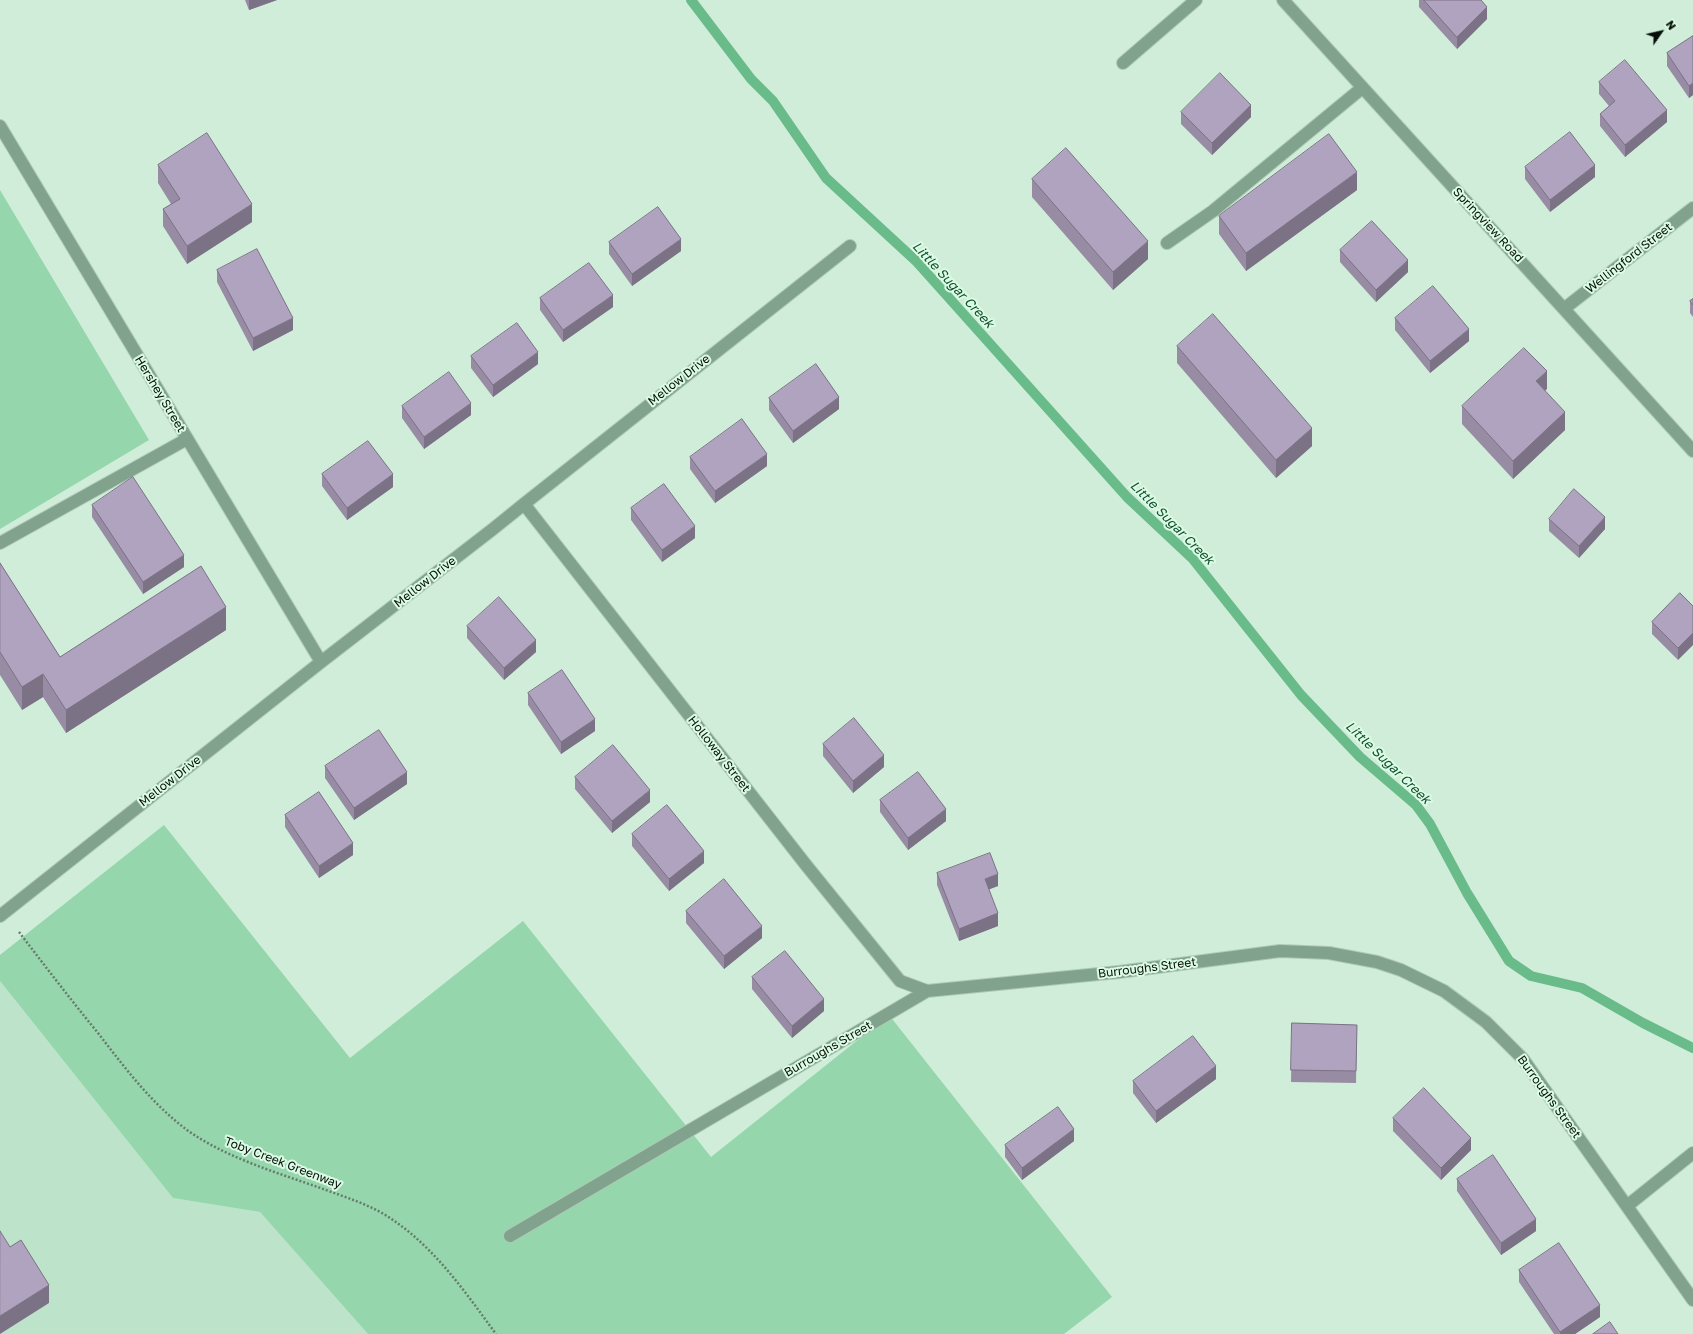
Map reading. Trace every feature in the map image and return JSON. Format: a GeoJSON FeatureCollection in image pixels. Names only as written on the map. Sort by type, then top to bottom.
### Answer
{"type":"FeatureCollection","features":[{"type":"Feature","properties":{"kind":"street"},"geometry":{"type":"LineString","coordinates":[[1123,63],[1196,0]]}},
{"type":"Feature","properties":{"kind":"street","name":"Springview Road"},"geometry":{"type":"LineString","coordinates":[[1283,0],[1565,308],[1693,451]]}},
{"type":"Feature","properties":{"kind":"street"},"geometry":{"type":"LineString","coordinates":[[1167,242],[1213,211],[1362,88]]}},
{"type":"Feature","properties":{"kind":"street","name":"Hershey Street"},"geometry":{"type":"LineString","coordinates":[[0,126],[321,662]]}},
{"type":"Feature","properties":{"kind":"street","name":"Wellingford Street"},"geometry":{"type":"LineString","coordinates":[[1565,308],[1693,208]]}},
{"type":"Feature","properties":{"kind":"street","name":"Mellow Drive"},"geometry":{"type":"LineString","coordinates":[[0,916],[321,662],[494,529],[850,246]]}},
{"type":"Feature","properties":{"kind":"street"},"geometry":{"type":"LineString","coordinates":[[0,543],[187,439]]}},
{"type":"Feature","properties":{"kind":"street","name":"Holloway Street"},"geometry":{"type":"LineString","coordinates":[[524,504],[801,859],[900,981],[926,991]]}},
{"type":"Feature","properties":{"kind":"street","name":"Burroughs Street"},"geometry":{"type":"LineString","coordinates":[[510,1236],[926,991],[1118,972],[1280,951],[1329,953],[1377,962],[1401,970],[1444,991],[1486,1022],[1523,1059],[1693,1300]]}},
{"type":"Feature","properties":{"kind":"street"},"geometry":{"type":"LineString","coordinates":[[1627,1206],[1693,1153]]}},
{"type":"Feature","properties":{"kind":"path","name":"Toby Creek Greenway"},"geometry":{"type":"LineString","coordinates":[[17,930],[134,1080],[160,1107],[188,1130],[214,1146],[273,1171],[361,1202],[382,1213],[410,1232],[435,1256],[458,1283],[496,1334]]}},
{"type":"Feature","properties":{"kind":"shaded area"},"geometry":{"type":"Polygon","coordinates":[[[0,981],[173,1198],[260,1212],[368,1334],[0,1334],[0,981]]]}},
{"type":"Feature","properties":{"kind":"green space"},"geometry":{"type":"Polygon","coordinates":[[[0,190],[149,440],[0,529],[0,190]]]}},
{"type":"Feature","properties":{"kind":"green space"},"geometry":{"type":"Polygon","coordinates":[[[164,825],[350,1058],[523,921],[711,1157],[889,1015],[1112,1297],[1064,1334],[368,1334],[260,1212],[173,1198],[0,981],[0,955],[164,825]]]}},
{"type":"Feature","properties":{"kind":"building"},"geometry":{"type":"Polygon","coordinates":[[[1424,0],[1481,0],[1487,7],[1457,37],[1424,0]]]}},
{"type":"Feature","properties":{"kind":"building"},"geometry":{"type":"Polygon","coordinates":[[[1693,36],[1693,83],[1689,86],[1667,53],[1693,36]]]}},
{"type":"Feature","properties":{"kind":"building"},"geometry":{"type":"Polygon","coordinates":[[[1625,60],[1667,110],[1625,145],[1600,114],[1615,101],[1599,82],[1625,60]]]}},
{"type":"Feature","properties":{"kind":"building"},"geometry":{"type":"Polygon","coordinates":[[[1220,73],[1251,105],[1212,143],[1181,112],[1220,73]]]}},
{"type":"Feature","properties":{"kind":"building"},"geometry":{"type":"Polygon","coordinates":[[[1570,132],[1595,165],[1550,200],[1525,167],[1570,132]]]}},
{"type":"Feature","properties":{"kind":"building"},"geometry":{"type":"Polygon","coordinates":[[[207,133],[252,204],[187,246],[163,209],[180,199],[158,165],[207,133]]]}},
{"type":"Feature","properties":{"kind":"building"},"geometry":{"type":"Polygon","coordinates":[[[1329,134],[1357,172],[1246,253],[1219,216],[1329,134]]]}},
{"type":"Feature","properties":{"kind":"building"},"geometry":{"type":"Polygon","coordinates":[[[1066,148],[1148,241],[1113,272],[1032,179],[1066,148]]]}},
{"type":"Feature","properties":{"kind":"building"},"geometry":{"type":"Polygon","coordinates":[[[658,207],[681,239],[632,274],[609,242],[658,207]]]}},
{"type":"Feature","properties":{"kind":"building"},"geometry":{"type":"Polygon","coordinates":[[[1372,221],[1408,260],[1376,290],[1340,250],[1372,221]]]}},
{"type":"Feature","properties":{"kind":"building"},"geometry":{"type":"Polygon","coordinates":[[[257,249],[293,318],[253,338],[217,270],[257,249]]]}},
{"type":"Feature","properties":{"kind":"building"},"geometry":{"type":"Polygon","coordinates":[[[589,263],[613,295],[563,330],[540,298],[589,263]]]}},
{"type":"Feature","properties":{"kind":"building"},"geometry":{"type":"Polygon","coordinates":[[[1433,286],[1469,329],[1430,361],[1395,318],[1433,286]]]}},
{"type":"Feature","properties":{"kind":"building"},"geometry":{"type":"Polygon","coordinates":[[[1213,314],[1312,428],[1276,460],[1177,346],[1213,314]]]}},
{"type":"Feature","properties":{"kind":"building"},"geometry":{"type":"Polygon","coordinates":[[[517,323],[538,352],[493,385],[471,356],[517,323]]]}},
{"type":"Feature","properties":{"kind":"building"},"geometry":{"type":"Polygon","coordinates":[[[1524,348],[1547,371],[1536,381],[1565,412],[1513,461],[1462,406],[1524,348]]]}},
{"type":"Feature","properties":{"kind":"building"},"geometry":{"type":"Polygon","coordinates":[[[816,364],[839,397],[793,431],[769,398],[816,364]]]}},
{"type":"Feature","properties":{"kind":"building"},"geometry":{"type":"Polygon","coordinates":[[[449,372],[471,403],[424,437],[402,406],[449,372]]]}},
{"type":"Feature","properties":{"kind":"building"},"geometry":{"type":"Polygon","coordinates":[[[742,419],[767,454],[715,491],[690,457],[742,419]]]}},
{"type":"Feature","properties":{"kind":"building"},"geometry":{"type":"Polygon","coordinates":[[[368,441],[393,474],[347,508],[322,474],[368,441]]]}},
{"type":"Feature","properties":{"kind":"building"},"geometry":{"type":"Polygon","coordinates":[[[133,477],[184,555],[143,582],[92,505],[133,477]]]}},
{"type":"Feature","properties":{"kind":"building"},"geometry":{"type":"Polygon","coordinates":[[[664,484],[695,526],[662,550],[631,508],[664,484]]]}},
{"type":"Feature","properties":{"kind":"building"},"geometry":{"type":"Polygon","coordinates":[[[1574,489],[1605,517],[1579,546],[1549,519],[1574,489]]]}},
{"type":"Feature","properties":{"kind":"building"},"geometry":{"type":"Polygon","coordinates":[[[0,563],[60,657],[201,566],[226,607],[66,710],[43,674],[22,687],[0,652],[0,563]]]}},
{"type":"Feature","properties":{"kind":"building"},"geometry":{"type":"Polygon","coordinates":[[[1680,593],[1693,606],[1693,633],[1678,648],[1652,622],[1680,593]]]}},
{"type":"Feature","properties":{"kind":"building"},"geometry":{"type":"Polygon","coordinates":[[[499,597],[536,640],[504,668],[467,626],[499,597]]]}},
{"type":"Feature","properties":{"kind":"building"},"geometry":{"type":"Polygon","coordinates":[[[562,670],[595,719],[561,742],[528,693],[562,670]]]}},
{"type":"Feature","properties":{"kind":"building"},"geometry":{"type":"Polygon","coordinates":[[[854,718],[884,755],[853,781],[823,744],[854,718]]]}},
{"type":"Feature","properties":{"kind":"building"},"geometry":{"type":"Polygon","coordinates":[[[379,730],[407,772],[354,808],[325,766],[379,730]]]}},
{"type":"Feature","properties":{"kind":"building"},"geometry":{"type":"Polygon","coordinates":[[[613,745],[650,790],[612,821],[575,777],[613,745]]]}},
{"type":"Feature","properties":{"kind":"building"},"geometry":{"type":"Polygon","coordinates":[[[918,772],[946,809],[908,838],[880,800],[918,772]]]}},
{"type":"Feature","properties":{"kind":"building"},"geometry":{"type":"Polygon","coordinates":[[[319,792],[353,843],[319,866],[285,815],[319,792]]]}},
{"type":"Feature","properties":{"kind":"building"},"geometry":{"type":"Polygon","coordinates":[[[667,805],[704,851],[669,879],[632,834],[667,805]]]}},
{"type":"Feature","properties":{"kind":"building"},"geometry":{"type":"Polygon","coordinates":[[[990,853],[998,874],[985,879],[998,913],[959,929],[937,873],[990,853]]]}},
{"type":"Feature","properties":{"kind":"building"},"geometry":{"type":"Polygon","coordinates":[[[724,879],[762,926],[724,956],[686,911],[724,879]]]}},
{"type":"Feature","properties":{"kind":"building"},"geometry":{"type":"Polygon","coordinates":[[[785,951],[824,999],[792,1026],[752,977],[785,951]]]}},
{"type":"Feature","properties":{"kind":"building"},"geometry":{"type":"Polygon","coordinates":[[[1292,1023],[1357,1025],[1356,1071],[1291,1070],[1292,1023]]]}},
{"type":"Feature","properties":{"kind":"building"},"geometry":{"type":"Polygon","coordinates":[[[1193,1036],[1216,1066],[1156,1111],[1133,1081],[1193,1036]]]}},
{"type":"Feature","properties":{"kind":"building"},"geometry":{"type":"Polygon","coordinates":[[[1424,1088],[1471,1138],[1441,1168],[1393,1118],[1424,1088]]]}},
{"type":"Feature","properties":{"kind":"building"},"geometry":{"type":"Polygon","coordinates":[[[1058,1107],[1074,1129],[1022,1168],[1005,1145],[1058,1107]]]}},
{"type":"Feature","properties":{"kind":"building"},"geometry":{"type":"Polygon","coordinates":[[[1493,1155],[1536,1219],[1501,1243],[1457,1179],[1493,1155]]]}},
{"type":"Feature","properties":{"kind":"building"},"geometry":{"type":"Polygon","coordinates":[[[0,1231],[10,1247],[21,1240],[49,1285],[0,1316],[0,1231]]]}},
{"type":"Feature","properties":{"kind":"building"},"geometry":{"type":"Polygon","coordinates":[[[1559,1243],[1600,1305],[1560,1332],[1519,1270],[1559,1243]]]}},
{"type":"Feature","properties":{"kind":"building"},"geometry":{"type":"Polygon","coordinates":[[[1610,1322],[1618,1334],[1593,1334],[1610,1322]]]}},
{"type":"Feature","properties":{"kind":"waterway","name":"Little Sugar Creek"},"geometry":{"type":"LineString","coordinates":[[691,0],[751,79],[773,101],[826,178],[916,261],[1127,497],[1192,558],[1301,695],[1360,757],[1416,805],[1430,824],[1467,893],[1509,961],[1531,976],[1582,988],[1643,1023],[1693,1048]]}}]}
